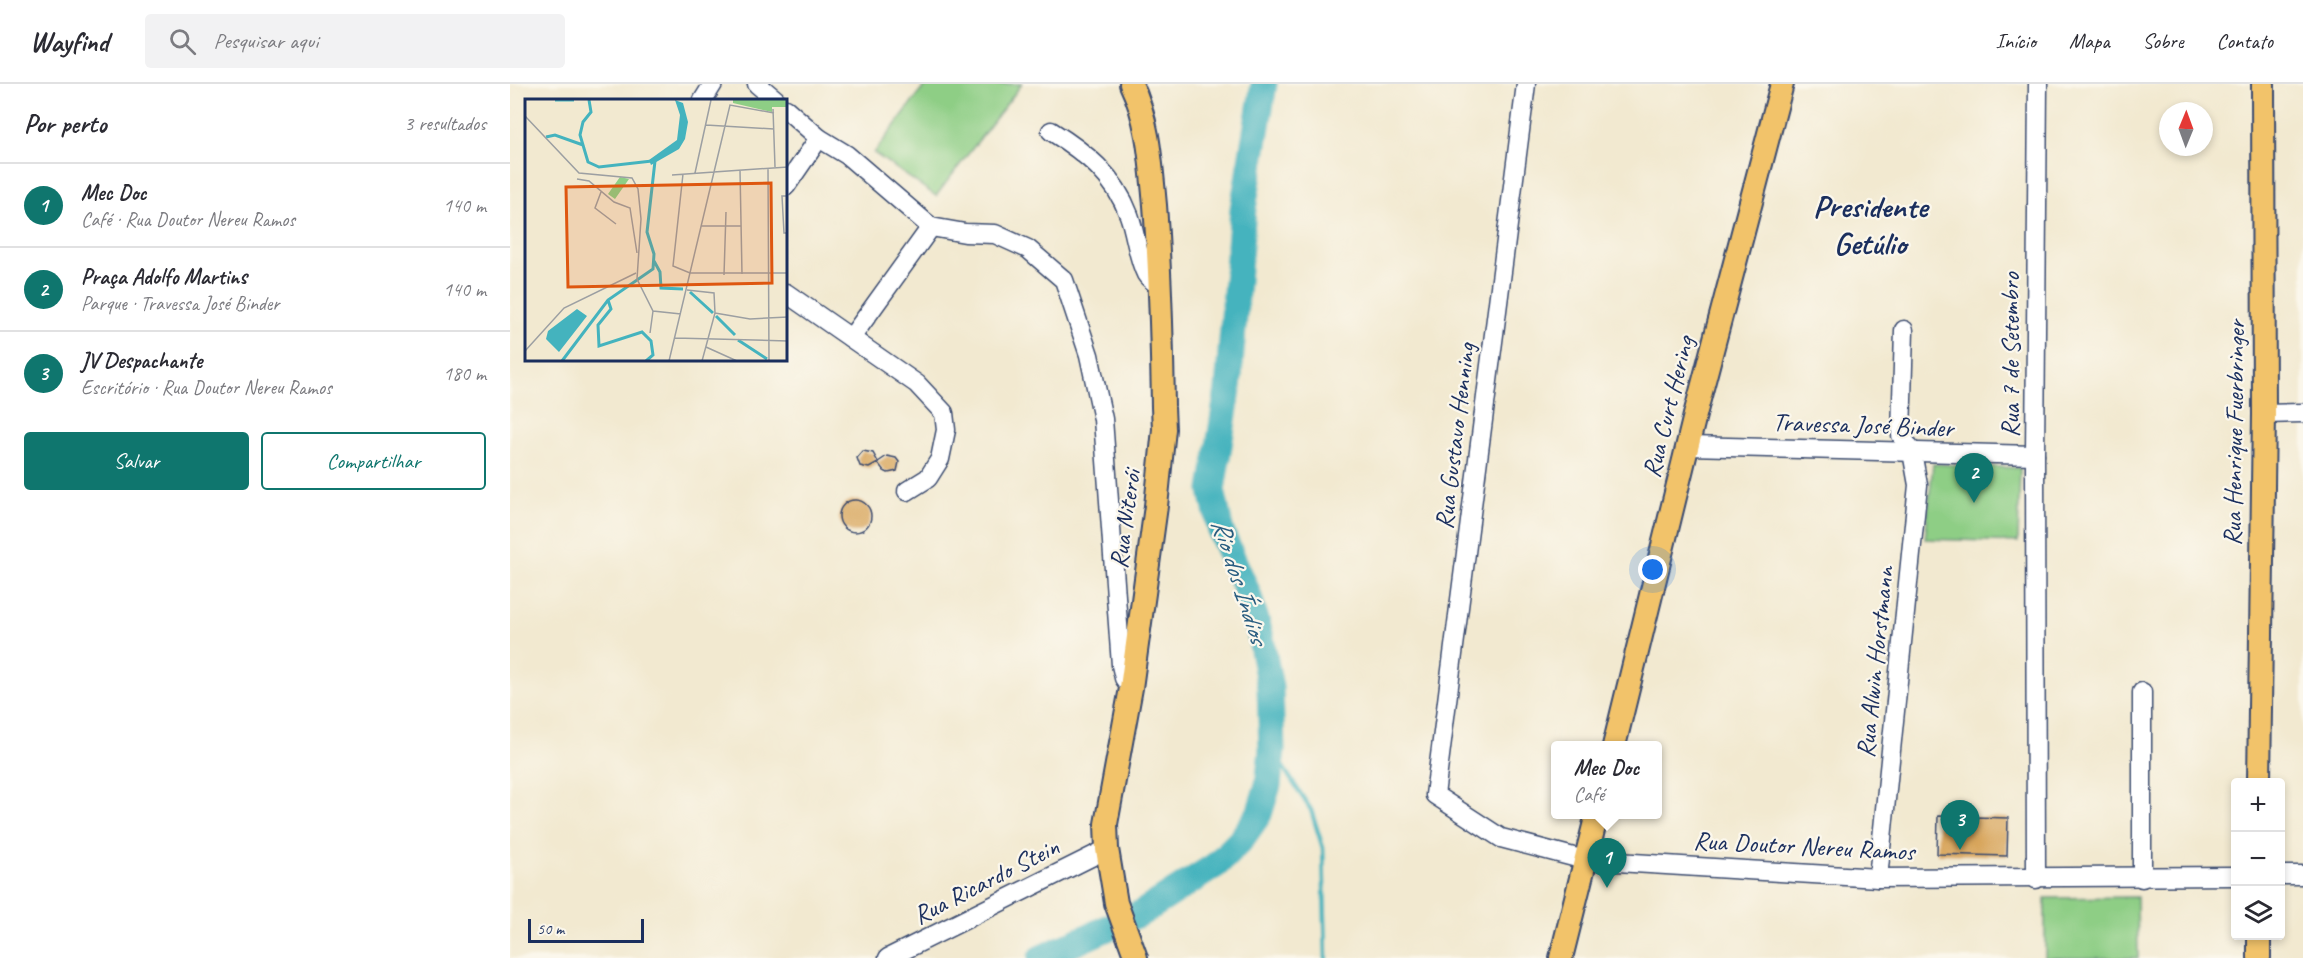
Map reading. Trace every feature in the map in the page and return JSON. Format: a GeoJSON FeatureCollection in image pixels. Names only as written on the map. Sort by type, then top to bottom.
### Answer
{"type":"FeatureCollection","features":[{"type":"Feature","properties":{"kind":"main road","name":"Rua Niterói"},"geometry":{"type":"LineString","coordinates":[[1131,84],[1143,114],[1148,147],[1160,286],[1164,429],[1131,688],[1106,824],[1107,849],[1116,903],[1136,958]]}},
{"type":"Feature","properties":{"kind":"main road","name":"Rua Curt Hering"},"geometry":{"type":"LineString","coordinates":[[1615,741],[1696,411],[1782,84]]}},
{"type":"Feature","properties":{"kind":"main road","name":"Rua Henrique Fuerbringer"},"geometry":{"type":"LineString","coordinates":[[2259,778],[2264,414],[2263,84]]}},
{"type":"Feature","properties":{"kind":"main road"},"geometry":{"type":"LineString","coordinates":[[1561,958],[1596,819]]}},
{"type":"Feature","properties":{"kind":"main road"},"geometry":{"type":"LineString","coordinates":[[2259,940],[2259,958]]}},
{"type":"Feature","properties":{"kind":"street"},"geometry":{"type":"LineString","coordinates":[[704,99],[713,84]]}},
{"type":"Feature","properties":{"kind":"street"},"geometry":{"type":"LineString","coordinates":[[757,84],[775,99]]}},
{"type":"Feature","properties":{"kind":"street","name":"Rua Gustavo Henning"},"geometry":{"type":"LineString","coordinates":[[1435,795],[1526,84]]}},
{"type":"Feature","properties":{"kind":"street","name":"Rua 7 de Setembro"},"geometry":{"type":"LineString","coordinates":[[2036,879],[2035,455],[2038,84]]}},
{"type":"Feature","properties":{"kind":"street"},"geometry":{"type":"LineString","coordinates":[[788,111],[819,138],[847,155],[931,227],[965,233],[995,234],[1028,249],[1064,280],[1089,355],[1103,419],[1121,665],[1124,678],[1131,688]]}},
{"type":"Feature","properties":{"kind":"street"},"geometry":{"type":"LineString","coordinates":[[1051,131],[1089,156],[1112,181],[1130,216],[1147,276],[1160,286]]}},
{"type":"Feature","properties":{"kind":"street"},"geometry":{"type":"LineString","coordinates":[[788,183],[819,138]]}},
{"type":"Feature","properties":{"kind":"street"},"geometry":{"type":"LineString","coordinates":[[850,338],[931,227]]}},
{"type":"Feature","properties":{"kind":"street"},"geometry":{"type":"LineString","coordinates":[[788,294],[917,384],[944,414],[946,430],[939,459],[928,478],[907,491]]}},
{"type":"Feature","properties":{"kind":"street","name":"Rua Alwin Horstmann"},"geometry":{"type":"LineString","coordinates":[[1878,878],[1918,484],[1912,452],[1901,435],[1904,330]]}},
{"type":"Feature","properties":{"kind":"street"},"geometry":{"type":"LineString","coordinates":[[2264,414],[2303,412]]}},
{"type":"Feature","properties":{"kind":"street","name":"Travessa José Binder"},"geometry":{"type":"LineString","coordinates":[[1689,446],[2035,455]]}},
{"type":"Feature","properties":{"kind":"street"},"geometry":{"type":"LineString","coordinates":[[2142,692],[2142,878]]}},
{"type":"Feature","properties":{"kind":"street","name":"Rua Doutor Nereu Ramos"},"geometry":{"type":"LineString","coordinates":[[1435,795],[1501,838],[1586,860],[1878,878],[2036,879],[2231,876]]}},
{"type":"Feature","properties":{"kind":"street","name":"Rua Ricardo Stein"},"geometry":{"type":"LineString","coordinates":[[888,958],[1107,849]]}},
{"type":"Feature","properties":{"kind":"street"},"geometry":{"type":"LineString","coordinates":[[2285,875],[2303,875]]}},
{"type":"Feature","properties":{"kind":"green space"},"geometry":{"type":"Polygon","coordinates":[[[926,84],[1022,84],[936,196],[874,153],[926,84]]]}},
{"type":"Feature","properties":{"kind":"green space"},"geometry":{"type":"Polygon","coordinates":[[[1933,464],[2020,468],[2018,542],[1925,539],[1933,464]]]}},
{"type":"Feature","properties":{"kind":"green space"},"geometry":{"type":"Polygon","coordinates":[[[2137,897],[2138,958],[2045,958],[2045,898],[2137,897]]]}},
{"type":"Feature","properties":{"kind":"building"},"geometry":{"type":"Polygon","coordinates":[[[863,451],[873,453],[878,462],[887,456],[896,458],[899,462],[897,471],[888,473],[878,463],[869,468],[860,466],[857,458],[863,451]]]}},
{"type":"Feature","properties":{"kind":"building"},"geometry":{"type":"Polygon","coordinates":[[[855,500],[866,505],[871,516],[866,527],[855,532],[844,527],[839,516],[844,505],[855,500]]]}},
{"type":"Feature","properties":{"kind":"building"},"geometry":{"type":"Polygon","coordinates":[[[1938,816],[2008,818],[2007,856],[1937,854],[1938,816]]]}},
{"type":"Feature","properties":{"kind":"waterway","name":"Rio dos Índios"},"geometry":{"type":"LineString","coordinates":[[1041,958],[1143,912],[1216,865],[1240,841],[1259,814],[1268,785],[1272,750],[1270,687],[1260,634],[1248,594],[1221,532],[1212,490],[1228,389],[1243,209],[1264,84]]}},
{"type":"Feature","properties":{"kind":"waterway"},"geometry":{"type":"LineString","coordinates":[[1272,750],[1311,810],[1323,848],[1326,958]]}},
{"type":"Feature","properties":{"kind":"place","name":"Praça Adolfo Martins"},"geometry":{"type":"Point","coordinates":[1974,503]}},
{"type":"Feature","properties":{"kind":"place","name":"JV Despachante"},"geometry":{"type":"Point","coordinates":[1960,850]}},
{"type":"Feature","properties":{"kind":"place","name":"Mec Doc"},"geometry":{"type":"Point","coordinates":[1607,888]}},
{"type":"Feature","properties":{"kind":"district","name":"Presidente Getúlio"},"geometry":{"type":"Point","coordinates":[1870,224]}}]}
